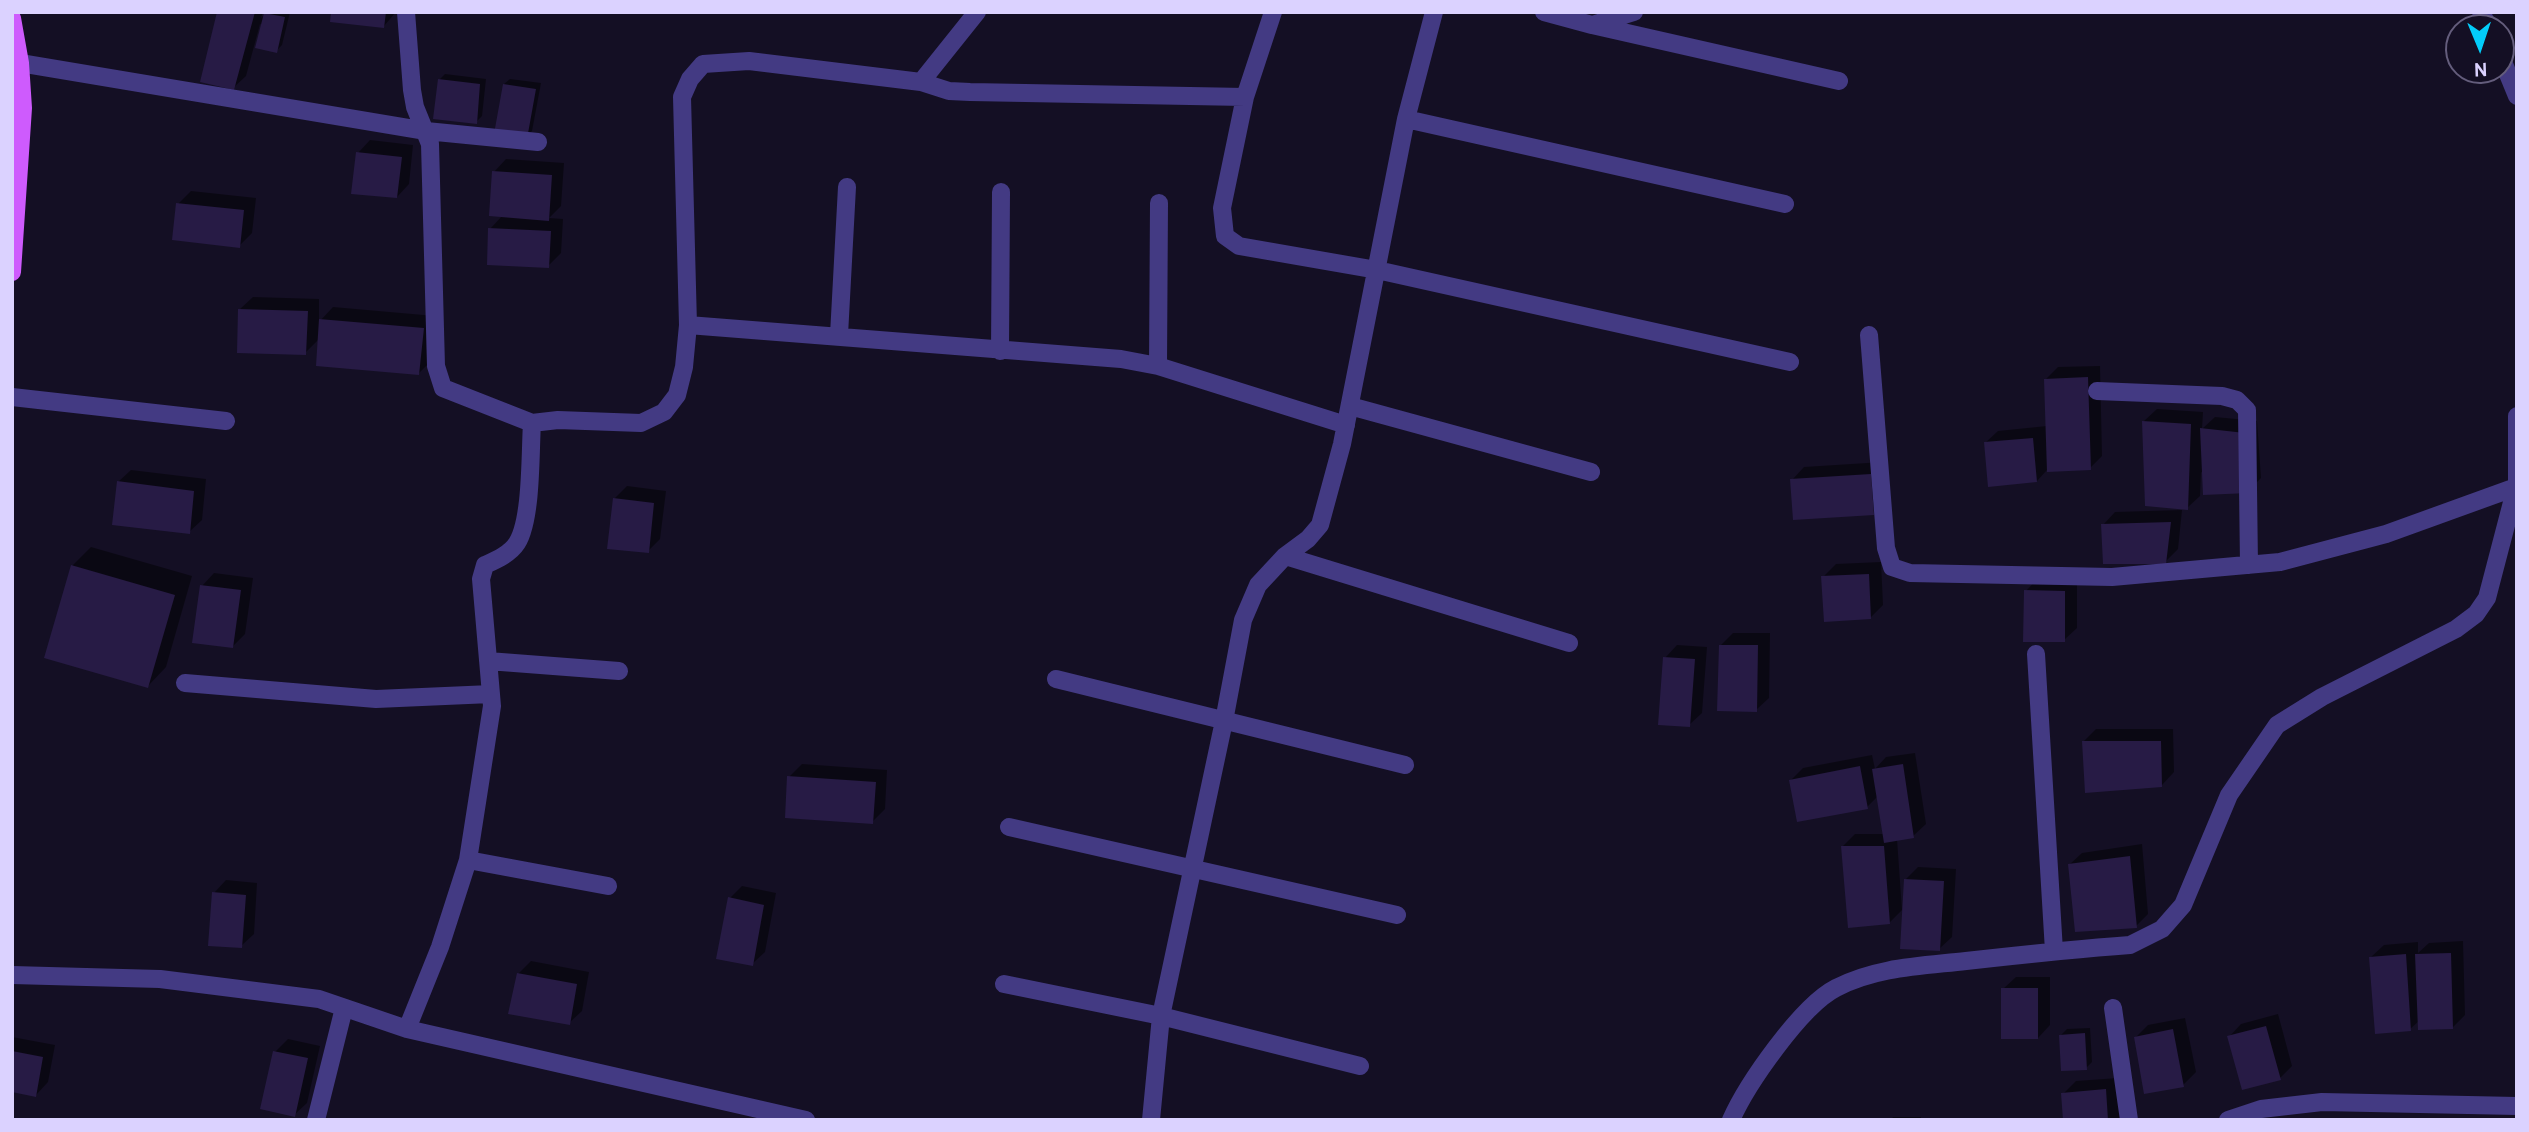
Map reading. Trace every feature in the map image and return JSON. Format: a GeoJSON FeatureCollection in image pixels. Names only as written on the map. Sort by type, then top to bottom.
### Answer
{"type":"FeatureCollection","features":[{"type":"Feature","properties":{"kind":"main road"},"geometry":{"type":"LineString","coordinates":[[12,19],[23,108],[12,272]]}},
{"type":"Feature","properties":{"kind":"street"},"geometry":{"type":"LineString","coordinates":[[406,12],[415,107],[430,144],[436,366],[443,388],[532,423],[558,420],[642,423],[664,412],[677,395],[684,367],[688,325],[682,97],[696,70],[703,64],[749,61],[921,82],[948,91],[1245,97]]}},
{"type":"Feature","properties":{"kind":"street"},"geometry":{"type":"LineString","coordinates":[[921,82],[977,12]]}},
{"type":"Feature","properties":{"kind":"street"},"geometry":{"type":"LineString","coordinates":[[1273,12],[1245,97],[1222,208],[1224,236],[1239,246],[1377,270],[1790,362]]}},
{"type":"Feature","properties":{"kind":"street"},"geometry":{"type":"LineString","coordinates":[[1151,1120],[1161,1016],[1224,721],[1242,620],[1258,585],[1320,525],[1346,425],[1406,119],[1434,12]]}},
{"type":"Feature","properties":{"kind":"street"},"geometry":{"type":"LineString","coordinates":[[1544,12],[1839,81]]}},
{"type":"Feature","properties":{"kind":"street"},"geometry":{"type":"LineString","coordinates":[[1592,25],[1634,12]]}},
{"type":"Feature","properties":{"kind":"street"},"geometry":{"type":"LineString","coordinates":[[16,64],[426,131],[538,142]]}},
{"type":"Feature","properties":{"kind":"street"},"geometry":{"type":"LineString","coordinates":[[1406,119],[1785,204]]}},
{"type":"Feature","properties":{"kind":"street"},"geometry":{"type":"LineString","coordinates":[[839,335],[846,187]]}},
{"type":"Feature","properties":{"kind":"street"},"geometry":{"type":"LineString","coordinates":[[1000,351],[1001,192]]}},
{"type":"Feature","properties":{"kind":"street"},"geometry":{"type":"LineString","coordinates":[[1158,366],[1159,202]]}},
{"type":"Feature","properties":{"kind":"street"},"geometry":{"type":"LineString","coordinates":[[688,325],[1121,359],[1158,366],[1346,425]]}},
{"type":"Feature","properties":{"kind":"street"},"geometry":{"type":"LineString","coordinates":[[1869,335],[1886,548],[1892,567],[1910,573],[2112,577],[2280,562],[2386,534],[2517,487]]}},
{"type":"Feature","properties":{"kind":"street"},"geometry":{"type":"LineString","coordinates":[[2097,391],[2222,396],[2237,400],[2247,410],[2249,565]]}},
{"type":"Feature","properties":{"kind":"street"},"geometry":{"type":"LineString","coordinates":[[12,397],[226,421]]}},
{"type":"Feature","properties":{"kind":"street"},"geometry":{"type":"LineString","coordinates":[[1350,406],[1591,472]]}},
{"type":"Feature","properties":{"kind":"street"},"geometry":{"type":"LineString","coordinates":[[1731,1120],[1740,1101],[1784,1039],[1812,1005],[1835,988],[1879,971],[2130,945],[2162,929],[2183,905],[2230,795],[2277,725],[2322,697],[2456,629],[2476,614],[2487,598],[2517,487],[2517,416]]}},
{"type":"Feature","properties":{"kind":"street"},"geometry":{"type":"LineString","coordinates":[[407,1029],[440,947],[468,860],[492,706],[481,579],[485,565],[504,555],[518,542],[528,493],[532,423]]}},
{"type":"Feature","properties":{"kind":"street"},"geometry":{"type":"LineString","coordinates":[[1285,556],[1569,643]]}},
{"type":"Feature","properties":{"kind":"street"},"geometry":{"type":"LineString","coordinates":[[2036,654],[2054,951]]}},
{"type":"Feature","properties":{"kind":"street"},"geometry":{"type":"LineString","coordinates":[[488,661],[619,671]]}},
{"type":"Feature","properties":{"kind":"street"},"geometry":{"type":"LineString","coordinates":[[1056,679],[1405,765]]}},
{"type":"Feature","properties":{"kind":"street"},"geometry":{"type":"LineString","coordinates":[[185,683],[376,699],[491,694]]}},
{"type":"Feature","properties":{"kind":"street"},"geometry":{"type":"LineString","coordinates":[[1009,827],[1397,915]]}},
{"type":"Feature","properties":{"kind":"street"},"geometry":{"type":"LineString","coordinates":[[468,860],[608,886]]}},
{"type":"Feature","properties":{"kind":"street"},"geometry":{"type":"LineString","coordinates":[[12,975],[160,979],[319,999],[407,1029],[806,1120]]}},
{"type":"Feature","properties":{"kind":"street"},"geometry":{"type":"LineString","coordinates":[[1004,984],[1161,1016],[1360,1066]]}},
{"type":"Feature","properties":{"kind":"street"},"geometry":{"type":"LineString","coordinates":[[316,1120],[344,1008]]}},
{"type":"Feature","properties":{"kind":"street"},"geometry":{"type":"LineString","coordinates":[[2113,1008],[2129,1120]]}},
{"type":"Feature","properties":{"kind":"street"},"geometry":{"type":"LineString","coordinates":[[2228,1120],[2261,1109],[2322,1102],[2448,1113],[2517,1106]]}},
{"type":"Feature","properties":{"kind":"building"},"geometry":{"type":"Polygon","coordinates":[[[217,12],[255,12],[234,90],[200,82],[217,12]]]}},
{"type":"Feature","properties":{"kind":"building"},"geometry":{"type":"Polygon","coordinates":[[[331,12],[386,12],[384,28],[330,22],[331,12]]]}},
{"type":"Feature","properties":{"kind":"building"},"geometry":{"type":"Polygon","coordinates":[[[264,13],[285,17],[277,53],[255,48],[264,13]]]}},
{"type":"Feature","properties":{"kind":"building"},"geometry":{"type":"Polygon","coordinates":[[[438,79],[480,84],[477,124],[433,119],[438,79]]]}},
{"type":"Feature","properties":{"kind":"building"},"geometry":{"type":"Polygon","coordinates":[[[503,84],[536,89],[527,139],[494,134],[503,84]]]}},
{"type":"Feature","properties":{"kind":"building"},"geometry":{"type":"Polygon","coordinates":[[[356,152],[402,157],[397,198],[351,194],[356,152]]]}},
{"type":"Feature","properties":{"kind":"building"},"geometry":{"type":"Polygon","coordinates":[[[492,171],[552,175],[549,221],[489,216],[492,171]]]}},
{"type":"Feature","properties":{"kind":"building"},"geometry":{"type":"Polygon","coordinates":[[[176,203],[244,210],[240,248],[172,240],[176,203]]]}},
{"type":"Feature","properties":{"kind":"building"},"geometry":{"type":"Polygon","coordinates":[[[488,228],[551,231],[549,268],[487,265],[488,228]]]}},
{"type":"Feature","properties":{"kind":"building"},"geometry":{"type":"Polygon","coordinates":[[[238,309],[308,311],[306,355],[237,353],[238,309]]]}},
{"type":"Feature","properties":{"kind":"building"},"geometry":{"type":"Polygon","coordinates":[[[319,319],[424,328],[419,375],[316,366],[319,319]]]}},
{"type":"Feature","properties":{"kind":"building"},"geometry":{"type":"Polygon","coordinates":[[[2088,377],[2091,470],[2047,472],[2044,379],[2088,377]]]}},
{"type":"Feature","properties":{"kind":"building"},"geometry":{"type":"Polygon","coordinates":[[[2142,421],[2191,424],[2188,510],[2145,506],[2142,421]]]}},
{"type":"Feature","properties":{"kind":"building"},"geometry":{"type":"Polygon","coordinates":[[[2200,428],[2245,433],[2249,493],[2203,495],[2200,428]]]}},
{"type":"Feature","properties":{"kind":"building"},"geometry":{"type":"Polygon","coordinates":[[[2033,438],[2037,482],[1988,487],[1984,442],[2033,438]]]}},
{"type":"Feature","properties":{"kind":"building"},"geometry":{"type":"Polygon","coordinates":[[[1871,474],[1874,515],[1793,520],[1790,479],[1871,474]]]}},
{"type":"Feature","properties":{"kind":"building"},"geometry":{"type":"Polygon","coordinates":[[[117,481],[194,491],[190,534],[112,525],[117,481]]]}},
{"type":"Feature","properties":{"kind":"building"},"geometry":{"type":"Polygon","coordinates":[[[613,498],[654,503],[649,553],[607,549],[613,498]]]}},
{"type":"Feature","properties":{"kind":"building"},"geometry":{"type":"Polygon","coordinates":[[[2171,522],[2166,564],[2103,564],[2101,524],[2171,522]]]}},
{"type":"Feature","properties":{"kind":"building"},"geometry":{"type":"Polygon","coordinates":[[[71,565],[175,595],[148,688],[44,658],[71,565]]]}},
{"type":"Feature","properties":{"kind":"building"},"geometry":{"type":"Polygon","coordinates":[[[1869,574],[1871,619],[1824,622],[1821,576],[1869,574]]]}},
{"type":"Feature","properties":{"kind":"building"},"geometry":{"type":"Polygon","coordinates":[[[200,585],[241,590],[233,648],[192,643],[200,585]]]}},
{"type":"Feature","properties":{"kind":"building"},"geometry":{"type":"Polygon","coordinates":[[[2024,590],[2065,591],[2065,642],[2023,642],[2024,590]]]}},
{"type":"Feature","properties":{"kind":"building"},"geometry":{"type":"Polygon","coordinates":[[[1719,645],[1758,645],[1757,712],[1717,711],[1719,645]]]}},
{"type":"Feature","properties":{"kind":"building"},"geometry":{"type":"Polygon","coordinates":[[[1663,657],[1695,659],[1690,727],[1658,725],[1663,657]]]}},
{"type":"Feature","properties":{"kind":"building"},"geometry":{"type":"Polygon","coordinates":[[[2082,741],[2161,741],[2162,787],[2085,793],[2082,741]]]}},
{"type":"Feature","properties":{"kind":"building"},"geometry":{"type":"Polygon","coordinates":[[[1903,764],[1914,838],[1884,843],[1872,769],[1903,764]]]}},
{"type":"Feature","properties":{"kind":"building"},"geometry":{"type":"Polygon","coordinates":[[[1860,766],[1868,809],[1797,822],[1789,780],[1860,766]]]}},
{"type":"Feature","properties":{"kind":"building"},"geometry":{"type":"Polygon","coordinates":[[[787,776],[876,782],[873,824],[785,818],[787,776]]]}},
{"type":"Feature","properties":{"kind":"building"},"geometry":{"type":"Polygon","coordinates":[[[1841,846],[1884,846],[1890,924],[1848,928],[1841,846]]]}},
{"type":"Feature","properties":{"kind":"building"},"geometry":{"type":"Polygon","coordinates":[[[2130,856],[2137,928],[2075,932],[2068,864],[2130,856]]]}},
{"type":"Feature","properties":{"kind":"building"},"geometry":{"type":"Polygon","coordinates":[[[1904,879],[1944,881],[1940,951],[1900,949],[1904,879]]]}},
{"type":"Feature","properties":{"kind":"building"},"geometry":{"type":"Polygon","coordinates":[[[212,892],[246,895],[242,948],[208,946],[212,892]]]}},
{"type":"Feature","properties":{"kind":"building"},"geometry":{"type":"Polygon","coordinates":[[[728,897],[764,905],[753,966],[716,959],[728,897]]]}},
{"type":"Feature","properties":{"kind":"building"},"geometry":{"type":"Polygon","coordinates":[[[2451,953],[2453,1029],[2418,1030],[2415,954],[2451,953]]]}},
{"type":"Feature","properties":{"kind":"building"},"geometry":{"type":"Polygon","coordinates":[[[2406,954],[2411,1031],[2375,1034],[2369,957],[2406,954]]]}},
{"type":"Feature","properties":{"kind":"building"},"geometry":{"type":"Polygon","coordinates":[[[517,973],[577,984],[570,1025],[508,1014],[517,973]]]}},
{"type":"Feature","properties":{"kind":"building"},"geometry":{"type":"Polygon","coordinates":[[[2001,988],[2038,988],[2038,1039],[2001,1039],[2001,988]]]}},
{"type":"Feature","properties":{"kind":"building"},"geometry":{"type":"Polygon","coordinates":[[[2266,1026],[2281,1080],[2242,1090],[2227,1036],[2266,1026]]]}},
{"type":"Feature","properties":{"kind":"building"},"geometry":{"type":"Polygon","coordinates":[[[2173,1029],[2184,1087],[2144,1094],[2134,1037],[2173,1029]]]}},
{"type":"Feature","properties":{"kind":"building"},"geometry":{"type":"Polygon","coordinates":[[[2085,1033],[2087,1070],[2061,1071],[2059,1035],[2085,1033]]]}},
{"type":"Feature","properties":{"kind":"building"},"geometry":{"type":"Polygon","coordinates":[[[12,1051],[43,1057],[36,1097],[12,1092],[12,1051]]]}},
{"type":"Feature","properties":{"kind":"building"},"geometry":{"type":"Polygon","coordinates":[[[273,1051],[308,1058],[295,1117],[260,1109],[273,1051]]]}},
{"type":"Feature","properties":{"kind":"building"},"geometry":{"type":"Polygon","coordinates":[[[2106,1089],[2108,1120],[2063,1120],[2061,1093],[2106,1089]]]}}]}
